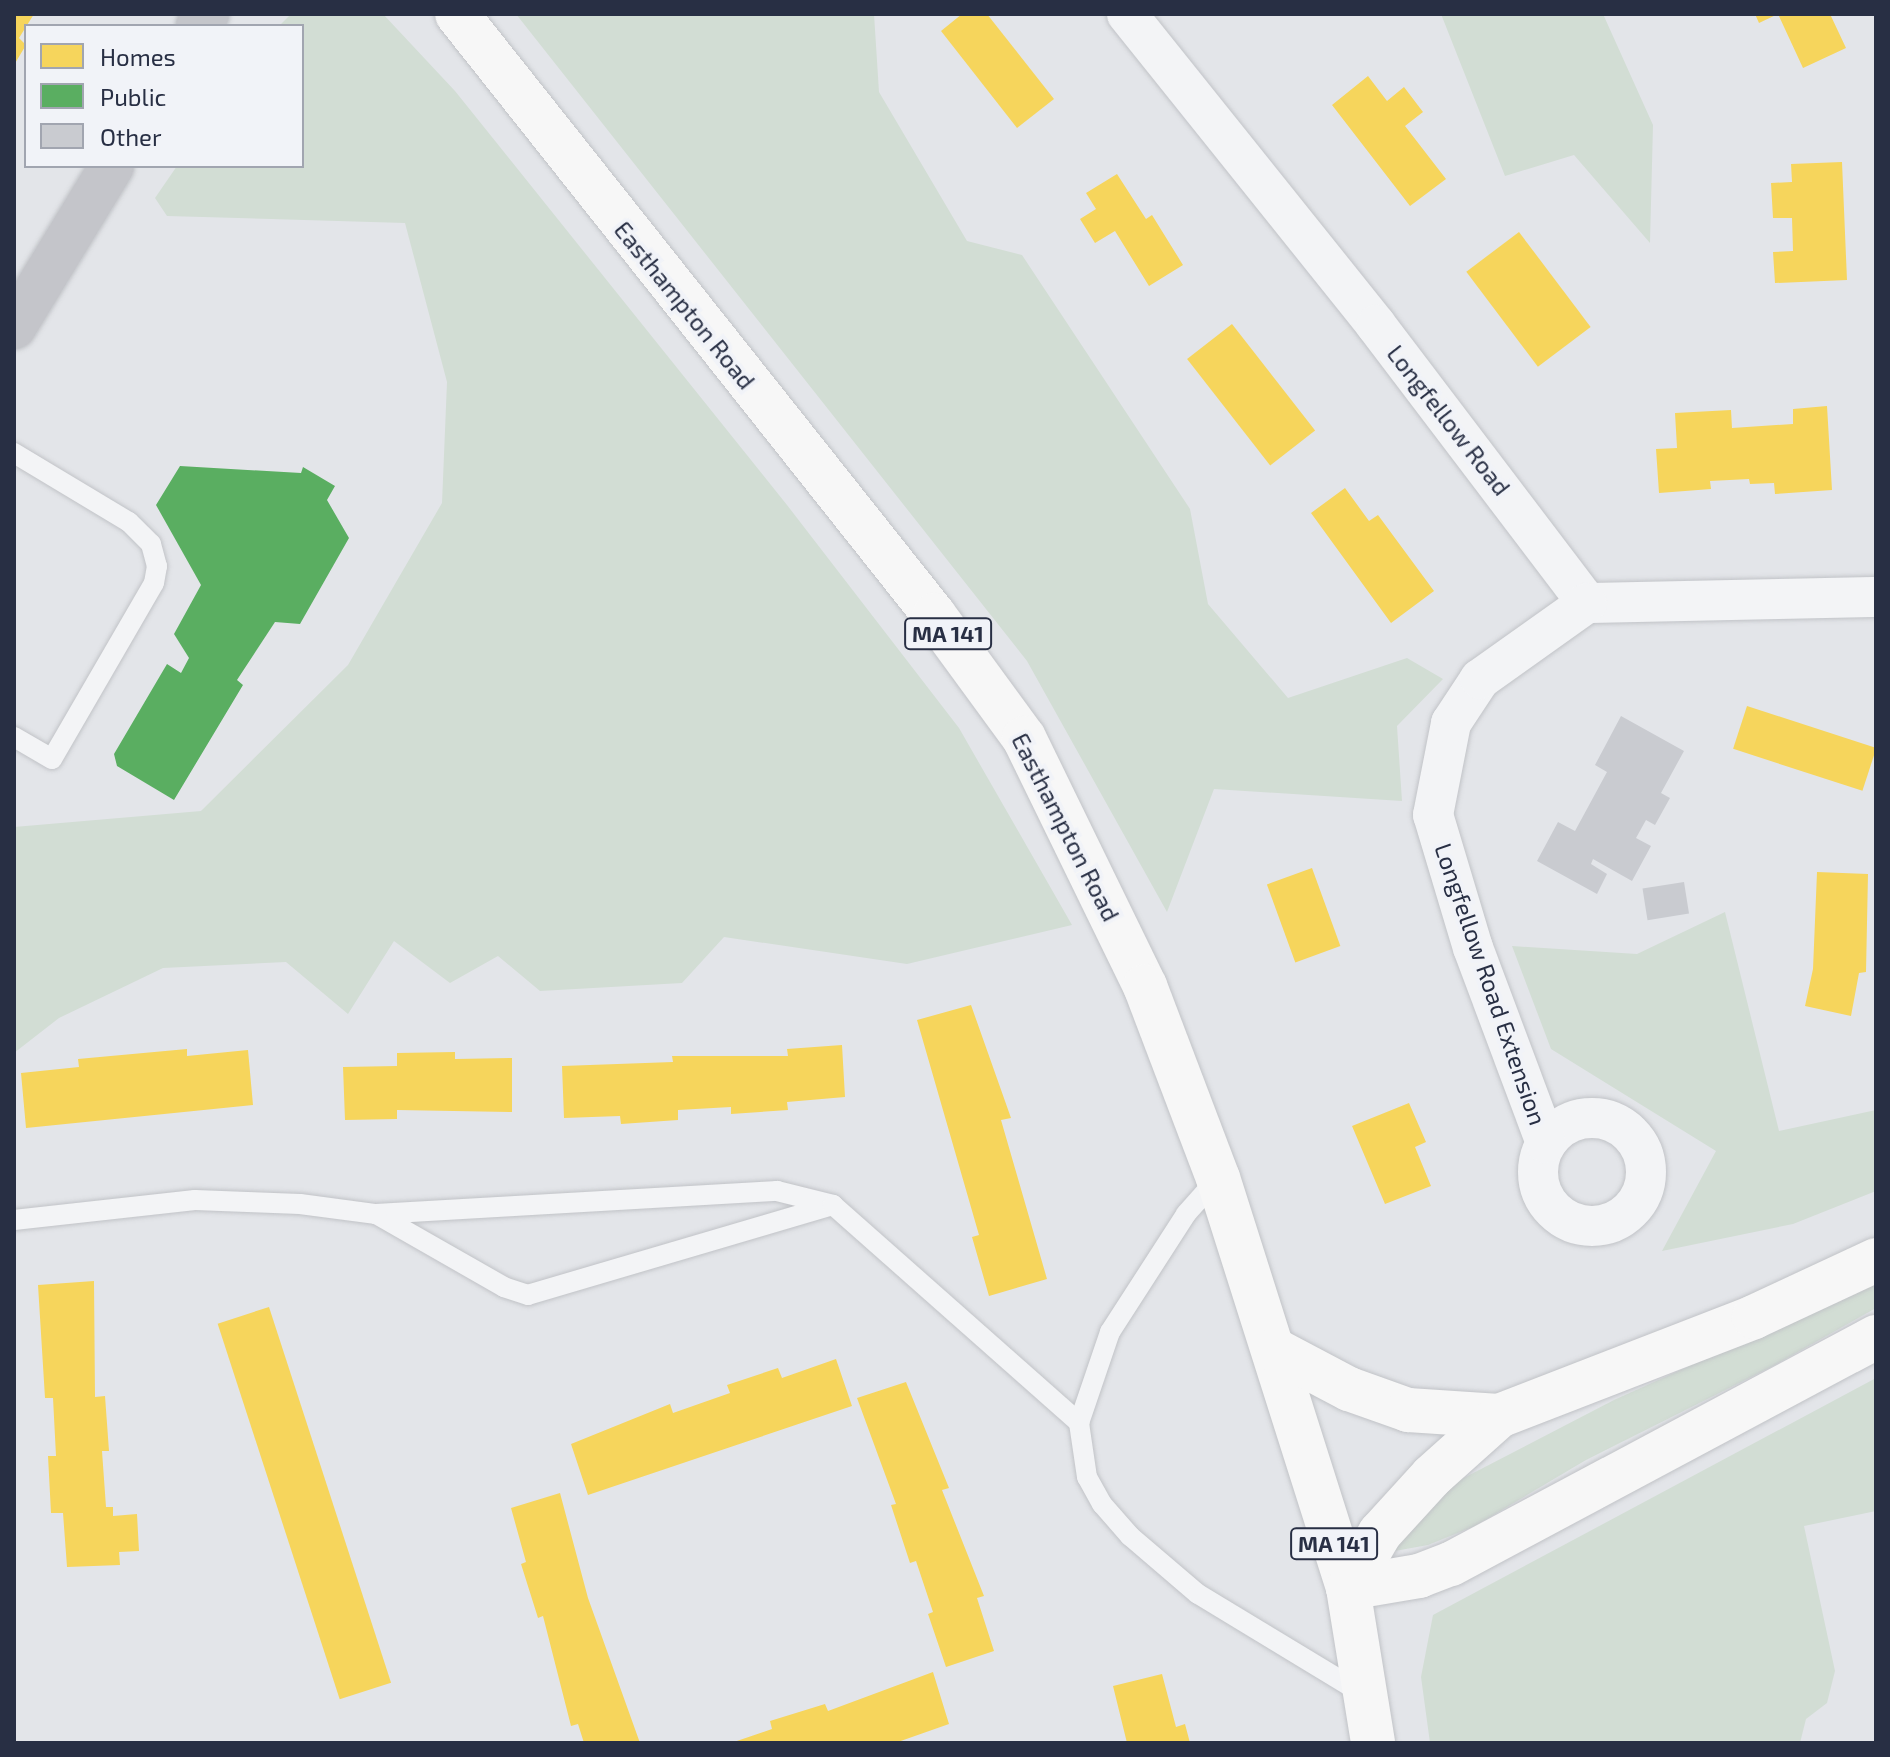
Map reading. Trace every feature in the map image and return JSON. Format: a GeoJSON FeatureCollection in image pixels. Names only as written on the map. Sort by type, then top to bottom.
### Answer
{"type":"FeatureCollection","features":[{"type":"Feature","properties":{"kind":"main road","name":"Easthampton Road"},"geometry":{"type":"LineString","coordinates":[[457,14],[934,615],[1024,738],[1145,986],[1218,1178],[1348,1588],[1373,1743]]}},
{"type":"Feature","properties":{"kind":"main road"},"geometry":{"type":"LineString","coordinates":[[1348,1588],[1380,1533],[1432,1476],[1499,1416],[1754,1317],[1876,1260]]}},
{"type":"Feature","properties":{"kind":"main road"},"geometry":{"type":"LineString","coordinates":[[1348,1588],[1419,1576],[1451,1564],[1876,1337]]}},
{"type":"Feature","properties":{"kind":"main road"},"geometry":{"type":"LineString","coordinates":[[1275,1350],[1349,1389],[1408,1410],[1499,1416]]}},
{"type":"Feature","properties":{"kind":"street","name":"Longfellow Road"},"geometry":{"type":"LineString","coordinates":[[1127,14],[1376,325],[1587,603]]}},
{"type":"Feature","properties":{"kind":"street"},"geometry":{"type":"LineString","coordinates":[[14,327],[111,168]]}},
{"type":"Feature","properties":{"kind":"street"},"geometry":{"type":"LineString","coordinates":[[1587,603],[1876,597]]}},
{"type":"Feature","properties":{"kind":"street","name":"Longfellow Road Extension"},"geometry":{"type":"LineString","coordinates":[[1546,1143],[1473,948],[1433,815],[1451,723],[1480,679],[1587,603]]}},
{"type":"Feature","properties":{"kind":"lane"},"geometry":{"type":"LineString","coordinates":[[14,453],[129,522],[151,544],[157,566],[154,583],[52,759],[14,737]]}},
{"type":"Feature","properties":{"kind":"lane"},"geometry":{"type":"LineString","coordinates":[[1218,1178],[1186,1214],[1110,1332],[1079,1423],[1087,1477],[1102,1504],[1130,1536],[1198,1594],[1366,1696]]}},
{"type":"Feature","properties":{"kind":"lane"},"geometry":{"type":"LineString","coordinates":[[14,1220],[195,1200],[300,1204],[376,1214],[777,1191],[833,1205],[1079,1423]]}},
{"type":"Feature","properties":{"kind":"lane"},"geometry":{"type":"LineString","coordinates":[[376,1214],[504,1287],[528,1295],[833,1205]]}},
{"type":"Feature","properties":{"kind":"shaded area"},"geometry":{"type":"Polygon","coordinates":[[[291,14],[383,14],[455,91],[787,505],[959,728],[1072,925],[907,964],[724,937],[682,983],[540,991],[498,956],[450,983],[394,941],[348,1014],[286,962],[163,968],[59,1018],[14,1053],[14,827],[201,811],[348,665],[442,503],[447,382],[405,223],[167,216],[155,198],[176,168],[304,168],[304,24],[281,24],[291,14]]]}},
{"type":"Feature","properties":{"kind":"shaded area"},"geometry":{"type":"Polygon","coordinates":[[[516,14],[874,14],[879,92],[967,241],[1022,255],[1190,509],[1208,604],[1288,698],[1407,658],[1443,679],[1397,726],[1402,801],[1214,789],[1167,912],[1027,661],[516,14]]]}},
{"type":"Feature","properties":{"kind":"shaded area"},"geometry":{"type":"Polygon","coordinates":[[[1441,14],[1603,14],[1653,125],[1650,243],[1574,155],[1505,176],[1441,14]]]}},
{"type":"Feature","properties":{"kind":"shaded area"},"geometry":{"type":"Polygon","coordinates":[[[1725,912],[1779,1131],[1876,1110],[1876,1191],[1793,1224],[1662,1251],[1716,1151],[1551,1049],[1512,946],[1637,954],[1725,912]]]}},
{"type":"Feature","properties":{"kind":"shaded area"},"geometry":{"type":"Polygon","coordinates":[[[1876,1282],[1876,1308],[1775,1365],[1586,1460],[1475,1526],[1428,1545],[1389,1552],[1454,1483],[1614,1400],[1876,1282]]]}},
{"type":"Feature","properties":{"kind":"shaded area"},"geometry":{"type":"Polygon","coordinates":[[[1876,1378],[1876,1511],[1804,1526],[1835,1671],[1827,1703],[1806,1719],[1800,1743],[1430,1743],[1421,1677],[1433,1615],[1876,1378]]]}},
{"type":"Feature","properties":{"kind":"building: Homes"},"geometry":{"type":"Polygon","coordinates":[[[14,14],[34,14],[28,24],[24,24],[19,38],[24,48],[14,65],[14,14]]]}},
{"type":"Feature","properties":{"kind":"building: Homes"},"geometry":{"type":"Polygon","coordinates":[[[962,14],[987,14],[1054,99],[1017,128],[941,31],[962,14]]]}},
{"type":"Feature","properties":{"kind":"building: Homes"},"geometry":{"type":"Polygon","coordinates":[[[1755,14],[1778,14],[1759,23],[1755,14]]]}},
{"type":"Feature","properties":{"kind":"building: Homes"},"geometry":{"type":"Polygon","coordinates":[[[1778,14],[1830,14],[1846,48],[1803,68],[1778,14]]]}},
{"type":"Feature","properties":{"kind":"building: Homes"},"geometry":{"type":"Polygon","coordinates":[[[1368,76],[1387,101],[1404,87],[1423,112],[1405,126],[1446,179],[1410,206],[1332,105],[1368,76]]]}},
{"type":"Feature","properties":{"kind":"building: Homes"},"geometry":{"type":"Polygon","coordinates":[[[1842,162],[1847,280],[1775,283],[1773,252],[1793,251],[1792,218],[1773,218],[1771,183],[1792,182],[1791,164],[1842,162]]]}},
{"type":"Feature","properties":{"kind":"building: Homes"},"geometry":{"type":"Polygon","coordinates":[[[1117,174],[1146,219],[1152,215],[1183,265],[1149,286],[1115,231],[1095,243],[1080,219],[1096,209],[1086,193],[1117,174]]]}},
{"type":"Feature","properties":{"kind":"building: Homes"},"geometry":{"type":"Polygon","coordinates":[[[1519,232],[1591,327],[1538,367],[1466,272],[1519,232]]]}},
{"type":"Feature","properties":{"kind":"building: Homes"},"geometry":{"type":"Polygon","coordinates":[[[1232,324],[1315,430],[1270,465],[1187,359],[1232,324]]]}},
{"type":"Feature","properties":{"kind":"building: Homes"},"geometry":{"type":"Polygon","coordinates":[[[1827,406],[1832,490],[1775,494],[1774,483],[1750,484],[1749,479],[1710,481],[1711,489],[1659,493],[1656,449],[1677,448],[1675,413],[1731,410],[1732,428],[1793,424],[1793,409],[1827,406]]]}},
{"type":"Feature","properties":{"kind":"building: Homes"},"geometry":{"type":"Polygon","coordinates":[[[1345,488],[1369,521],[1378,515],[1434,591],[1391,623],[1311,513],[1345,488]]]}},
{"type":"Feature","properties":{"kind":"building: Homes"},"geometry":{"type":"Polygon","coordinates":[[[1747,706],[1876,748],[1862,791],[1733,749],[1747,706]]]}},
{"type":"Feature","properties":{"kind":"building: Homes"},"geometry":{"type":"Polygon","coordinates":[[[1312,868],[1340,946],[1295,962],[1267,884],[1312,868]]]}},
{"type":"Feature","properties":{"kind":"building: Homes"},"geometry":{"type":"Polygon","coordinates":[[[1817,872],[1868,874],[1866,972],[1859,973],[1851,1016],[1805,1006],[1813,969],[1817,872]]]}},
{"type":"Feature","properties":{"kind":"building: Homes"},"geometry":{"type":"Polygon","coordinates":[[[971,1005],[1011,1118],[1001,1120],[1047,1279],[989,1296],[972,1237],[979,1235],[917,1020],[971,1005]]]}},
{"type":"Feature","properties":{"kind":"building: Homes"},"geometry":{"type":"Polygon","coordinates":[[[842,1045],[845,1097],[787,1102],[788,1110],[731,1114],[731,1107],[678,1110],[678,1120],[621,1124],[620,1116],[564,1118],[562,1066],[673,1062],[672,1056],[788,1056],[787,1049],[842,1045]]]}},
{"type":"Feature","properties":{"kind":"building: Homes"},"geometry":{"type":"Polygon","coordinates":[[[187,1049],[187,1056],[248,1050],[253,1105],[26,1128],[21,1073],[79,1067],[78,1059],[187,1049]]]}},
{"type":"Feature","properties":{"kind":"building: Homes"},"geometry":{"type":"Polygon","coordinates":[[[455,1052],[455,1059],[512,1058],[512,1112],[397,1110],[397,1119],[345,1120],[343,1067],[397,1066],[397,1053],[455,1052]]]}},
{"type":"Feature","properties":{"kind":"building: Homes"},"geometry":{"type":"Polygon","coordinates":[[[1409,1103],[1426,1142],[1415,1147],[1431,1186],[1385,1204],[1352,1126],[1409,1103]]]}},
{"type":"Feature","properties":{"kind":"building: Homes"},"geometry":{"type":"Polygon","coordinates":[[[94,1281],[95,1397],[105,1396],[109,1451],[102,1451],[106,1507],[113,1507],[113,1516],[137,1514],[139,1551],[119,1552],[120,1565],[67,1567],[63,1513],[51,1513],[48,1456],[56,1456],[53,1398],[45,1398],[38,1285],[94,1281]]]}},
{"type":"Feature","properties":{"kind":"building: Homes"},"geometry":{"type":"Polygon","coordinates":[[[269,1307],[391,1683],[340,1699],[218,1324],[269,1307]]]}},
{"type":"Feature","properties":{"kind":"building: Homes"},"geometry":{"type":"Polygon","coordinates":[[[836,1359],[852,1406],[588,1495],[571,1444],[670,1404],[673,1413],[730,1393],[727,1385],[778,1368],[782,1378],[836,1359]]]}},
{"type":"Feature","properties":{"kind":"building: Homes"},"geometry":{"type":"Polygon","coordinates":[[[906,1382],[949,1488],[942,1490],[984,1596],[977,1598],[994,1651],[946,1667],[928,1614],[933,1612],[916,1561],[910,1563],[891,1505],[896,1504],[857,1398],[906,1382]]]}},
{"type":"Feature","properties":{"kind":"building: Homes"},"geometry":{"type":"Polygon","coordinates":[[[560,1493],[588,1598],[640,1743],[584,1743],[578,1724],[571,1726],[543,1616],[538,1618],[521,1564],[526,1562],[511,1508],[560,1493]]]}},
{"type":"Feature","properties":{"kind":"building: Homes"},"geometry":{"type":"Polygon","coordinates":[[[933,1672],[949,1724],[895,1743],[731,1743],[772,1729],[770,1721],[825,1704],[828,1711],[933,1672]]]}},
{"type":"Feature","properties":{"kind":"building: Homes"},"geometry":{"type":"Polygon","coordinates":[[[1162,1674],[1176,1727],[1185,1724],[1190,1743],[1127,1743],[1113,1686],[1162,1674]]]}},
{"type":"Feature","properties":{"kind":"building: Public"},"geometry":{"type":"Polygon","coordinates":[[[180,466],[301,473],[303,467],[335,486],[327,500],[349,538],[300,624],[275,622],[237,680],[243,685],[174,800],[117,766],[114,754],[167,664],[181,673],[189,658],[174,634],[201,585],[156,505],[180,466]]]}},
{"type":"Feature","properties":{"kind":"building: Other"},"geometry":{"type":"Polygon","coordinates":[[[1621,716],[1684,751],[1661,793],[1670,798],[1655,825],[1646,820],[1636,838],[1651,846],[1632,881],[1593,859],[1591,864],[1607,874],[1597,894],[1537,861],[1558,822],[1575,831],[1607,772],[1595,765],[1621,716]]]}},
{"type":"Feature","properties":{"kind":"building: Other"},"geometry":{"type":"Polygon","coordinates":[[[1684,882],[1689,914],[1648,920],[1643,889],[1684,882]]]}}]}
